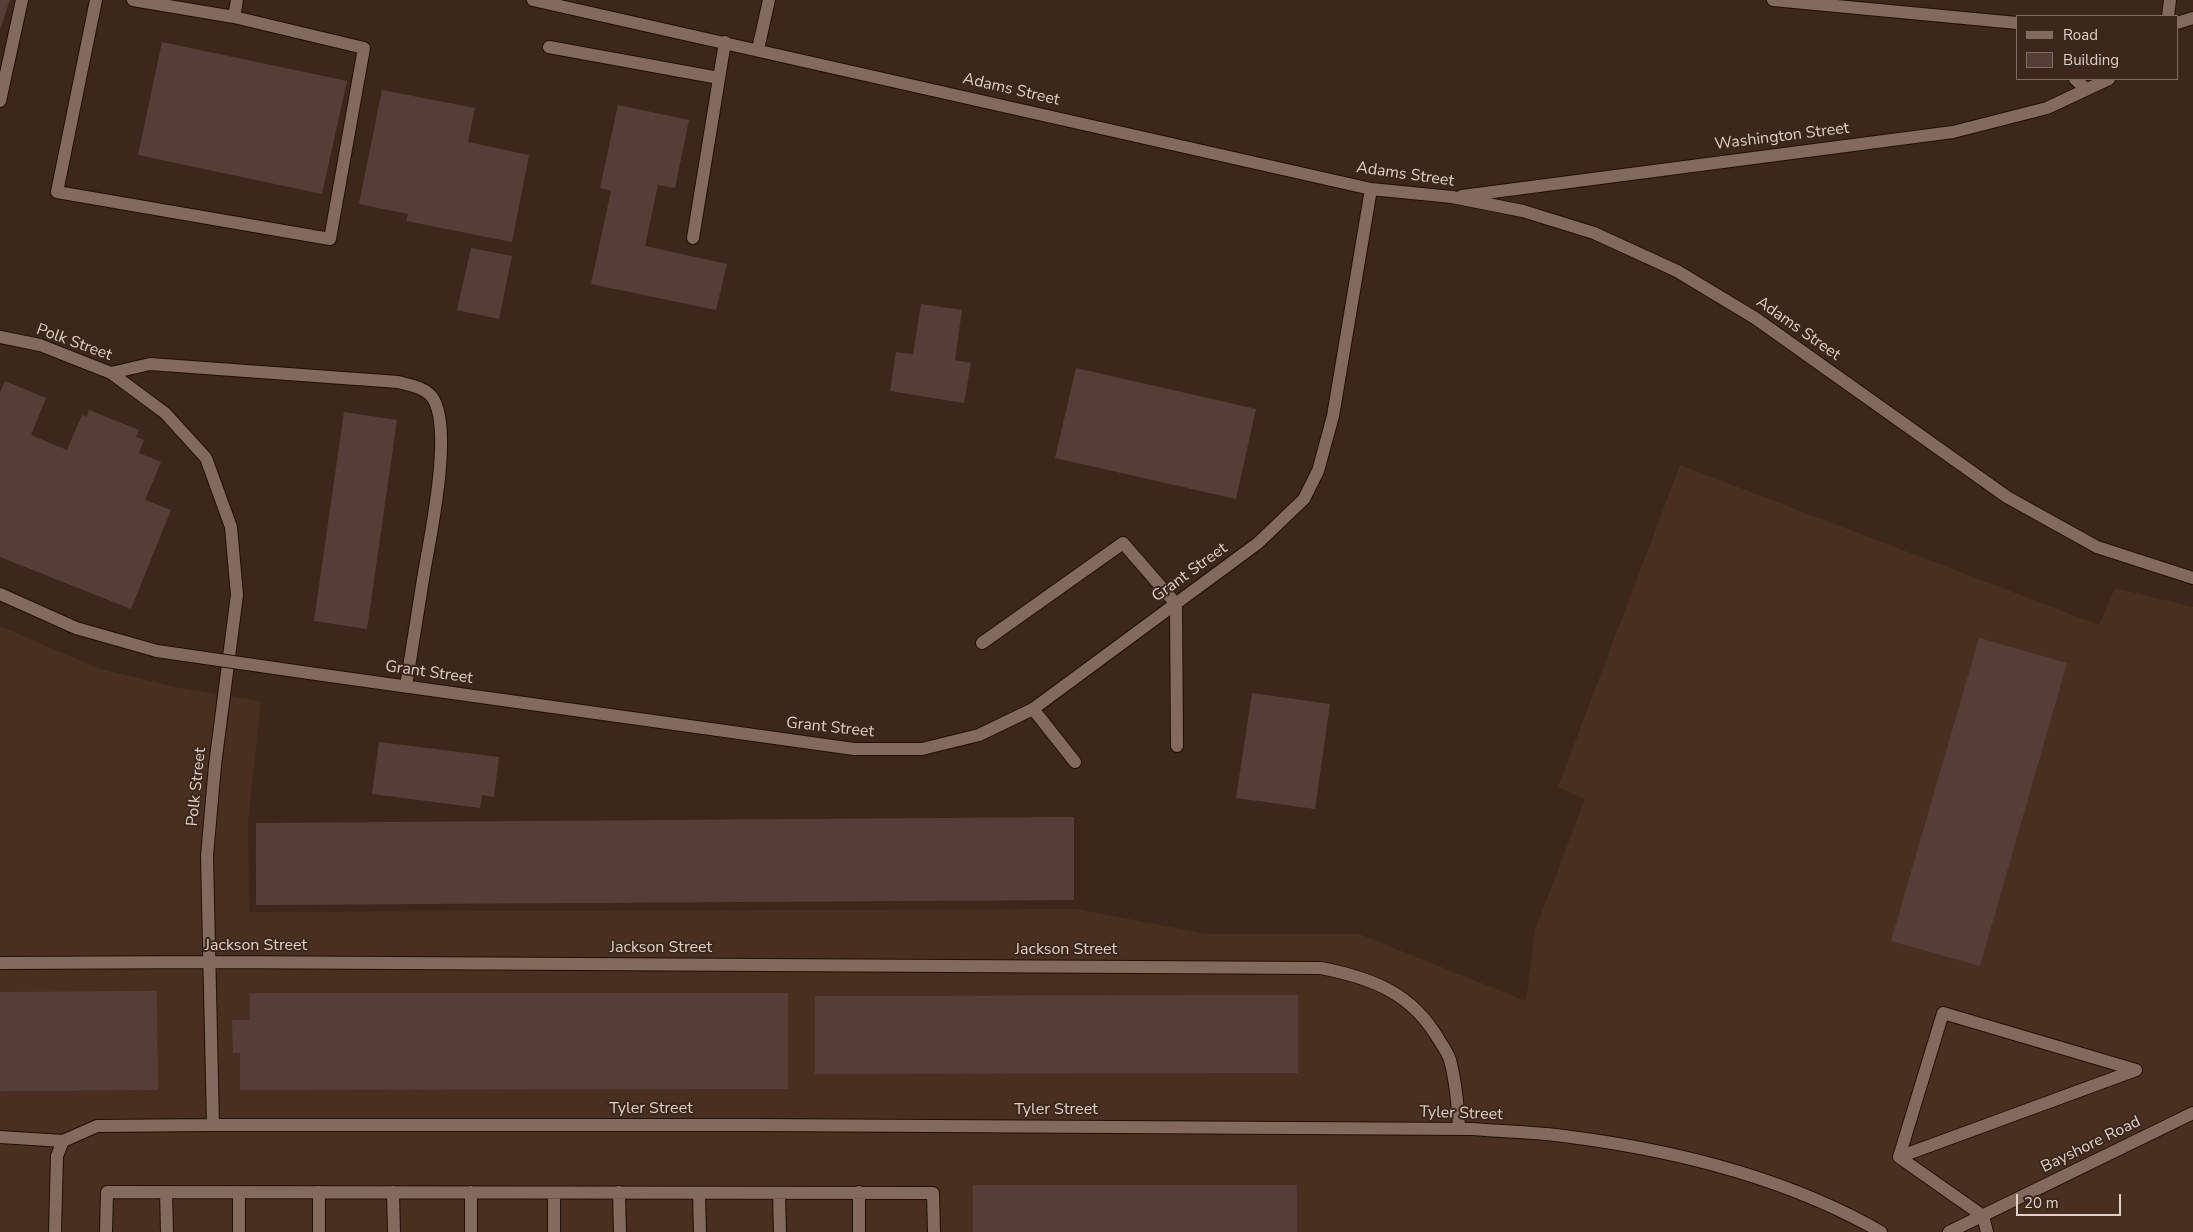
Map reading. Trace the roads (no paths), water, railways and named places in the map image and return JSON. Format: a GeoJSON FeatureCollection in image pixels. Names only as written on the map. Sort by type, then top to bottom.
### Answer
{"type":"FeatureCollection","features":[{"type":"Feature","properties":{"kind":"street"},"geometry":{"type":"LineString","coordinates":[[0,101],[22,0]]}},
{"type":"Feature","properties":{"kind":"street"},"geometry":{"type":"LineString","coordinates":[[96,0],[58,192],[330,239],[364,48],[234,17],[133,0]]}},
{"type":"Feature","properties":{"kind":"street"},"geometry":{"type":"LineString","coordinates":[[234,17],[237,0]]}},
{"type":"Feature","properties":{"kind":"street","name":"Adams Street"},"geometry":{"type":"LineString","coordinates":[[533,0],[758,49],[1371,189],[1452,197],[1523,211],[1594,233],[1677,271],[1755,318],[2007,497],[2097,547],[2193,578]]}},
{"type":"Feature","properties":{"kind":"street"},"geometry":{"type":"LineString","coordinates":[[758,49],[769,0]]}},
{"type":"Feature","properties":{"kind":"street"},"geometry":{"type":"LineString","coordinates":[[1773,0],[2016,23]]}},
{"type":"Feature","properties":{"kind":"street"},"geometry":{"type":"LineString","coordinates":[[2168,15],[2170,0]]}},
{"type":"Feature","properties":{"kind":"street"},"geometry":{"type":"LineString","coordinates":[[2178,23],[2193,18]]}},
{"type":"Feature","properties":{"kind":"street"},"geometry":{"type":"LineString","coordinates":[[693,238],[725,42]]}},
{"type":"Feature","properties":{"kind":"street"},"geometry":{"type":"LineString","coordinates":[[549,47],[719,78]]}},
{"type":"Feature","properties":{"kind":"street"},"geometry":{"type":"LineString","coordinates":[[2077,80],[2086,89]]}},
{"type":"Feature","properties":{"kind":"street","name":"Washington Street"},"geometry":{"type":"LineString","coordinates":[[1452,197],[1953,132],[2047,108],[2106,80]]}},
{"type":"Feature","properties":{"kind":"street","name":"Grant Street"},"geometry":{"type":"LineString","coordinates":[[0,594],[76,628],[157,651],[309,673],[854,749],[922,749],[979,735],[1033,709],[1258,543],[1304,499],[1318,471],[1333,416],[1371,189]]}},
{"type":"Feature","properties":{"kind":"street","name":"Polk Street"},"geometry":{"type":"LineString","coordinates":[[0,337],[40,345],[110,373],[165,413],[206,458],[231,528],[236,594],[215,765],[207,856],[211,962],[213,1125]]}},
{"type":"Feature","properties":{"kind":"street"},"geometry":{"type":"LineString","coordinates":[[110,373],[150,364],[398,382],[421,389],[432,398],[441,436],[440,475],[406,686]]}},
{"type":"Feature","properties":{"kind":"street"},"geometry":{"type":"LineString","coordinates":[[982,643],[1123,543],[1176,604],[1177,746]]}},
{"type":"Feature","properties":{"kind":"street"},"geometry":{"type":"LineString","coordinates":[[1033,709],[1075,762]]}},
{"type":"Feature","properties":{"kind":"street","name":"Jackson Street"},"geometry":{"type":"LineString","coordinates":[[0,963],[211,962],[1321,968],[1356,975],[1384,987],[1410,1004],[1430,1024],[1449,1057],[1457,1091],[1459,1129]]}},
{"type":"Feature","properties":{"kind":"street"},"geometry":{"type":"LineString","coordinates":[[1943,1013],[2136,1070],[1936,1143],[1899,1157],[1943,1013]]}},
{"type":"Feature","properties":{"kind":"street","name":"Bayshore Road"},"geometry":{"type":"LineString","coordinates":[[1949,1232],[2193,1113]]}},
{"type":"Feature","properties":{"kind":"street"},"geometry":{"type":"LineString","coordinates":[[0,1137],[63,1141],[98,1126],[213,1125]]}},
{"type":"Feature","properties":{"kind":"street","name":"Tyler Street"},"geometry":{"type":"LineString","coordinates":[[213,1125],[764,1125],[1459,1129],[1570,1137],[1667,1153],[1756,1176],[1846,1211],[1881,1232]]}},
{"type":"Feature","properties":{"kind":"street"},"geometry":{"type":"LineString","coordinates":[[55,1232],[57,1156],[63,1141]]}},
{"type":"Feature","properties":{"kind":"street"},"geometry":{"type":"LineString","coordinates":[[1899,1157],[1983,1216],[1988,1232]]}},
{"type":"Feature","properties":{"kind":"street"},"geometry":{"type":"LineString","coordinates":[[106,1232],[107,1192],[933,1193],[934,1232]]}},
{"type":"Feature","properties":{"kind":"street"},"geometry":{"type":"LineString","coordinates":[[166,1192],[167,1232]]}},
{"type":"Feature","properties":{"kind":"street"},"geometry":{"type":"LineString","coordinates":[[239,1192],[239,1232]]}},
{"type":"Feature","properties":{"kind":"street"},"geometry":{"type":"LineString","coordinates":[[319,1192],[319,1232]]}},
{"type":"Feature","properties":{"kind":"street"},"geometry":{"type":"LineString","coordinates":[[393,1192],[394,1232]]}},
{"type":"Feature","properties":{"kind":"street"},"geometry":{"type":"LineString","coordinates":[[471,1192],[471,1232]]}},
{"type":"Feature","properties":{"kind":"street"},"geometry":{"type":"LineString","coordinates":[[620,1192],[620,1232]]}},
{"type":"Feature","properties":{"kind":"street"},"geometry":{"type":"LineString","coordinates":[[699,1192],[700,1232]]}},
{"type":"Feature","properties":{"kind":"street"},"geometry":{"type":"LineString","coordinates":[[859,1192],[859,1232]]}},
{"type":"Feature","properties":{"kind":"street"},"geometry":{"type":"LineString","coordinates":[[554,1193],[554,1232]]}},
{"type":"Feature","properties":{"kind":"street"},"geometry":{"type":"LineString","coordinates":[[779,1193],[780,1232]]}}]}
